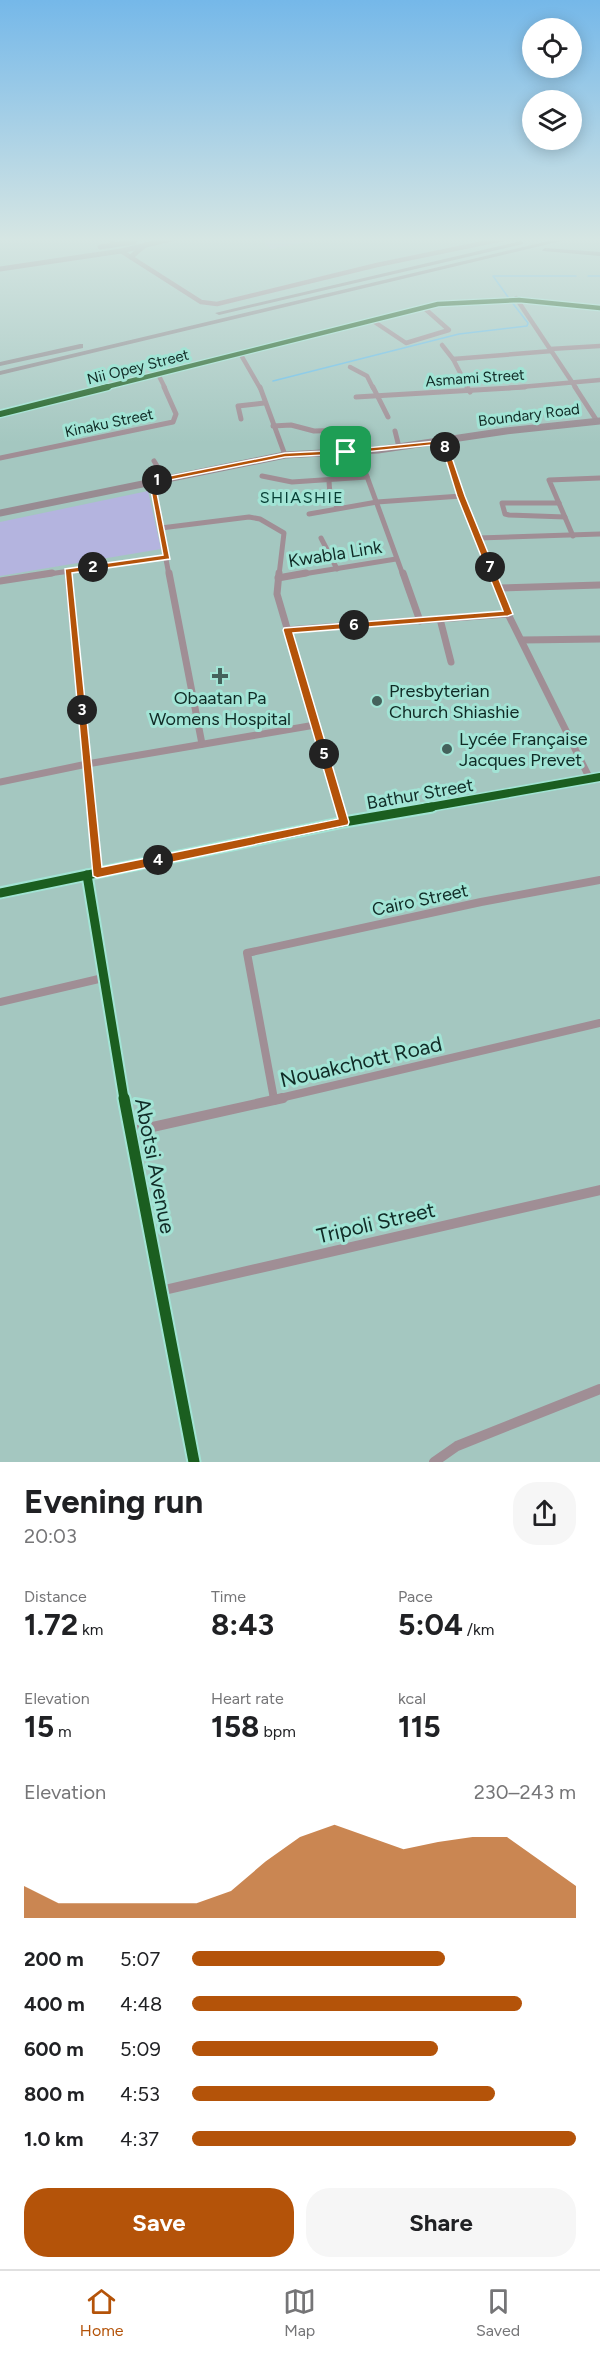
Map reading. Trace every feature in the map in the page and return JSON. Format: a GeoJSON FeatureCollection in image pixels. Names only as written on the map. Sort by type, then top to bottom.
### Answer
{"type":"FeatureCollection","features":[{"type":"Feature","properties":{"kind":"highway"},"geometry":{"type":"LineString","coordinates":[[0,364],[248,306]]}},
{"type":"Feature","properties":{"kind":"highway"},"geometry":{"type":"LineString","coordinates":[[0,373],[284,306]]}},
{"type":"Feature","properties":{"kind":"main road","name":"Boundary Road"},"geometry":{"type":"LineString","coordinates":[[0,513],[285,455],[358,452],[443,442],[506,431],[598,421]]}},
{"type":"Feature","properties":{"kind":"street","name":"Nii Opey Street"},"geometry":{"type":"LineString","coordinates":[[0,414],[159,376],[428,306]]}},
{"type":"Feature","properties":{"kind":"street"},"geometry":{"type":"LineString","coordinates":[[522,306],[598,421]]}},
{"type":"Feature","properties":{"kind":"street","name":"Nii Opey Street"},"geometry":{"type":"LineString","coordinates":[[585,306],[600,308]]}},
{"type":"Feature","properties":{"kind":"street"},"geometry":{"type":"LineString","coordinates":[[373,321],[406,343],[449,330],[423,307]]}},
{"type":"Feature","properties":{"kind":"street"},"geometry":{"type":"LineString","coordinates":[[442,345],[453,359],[470,392]]}},
{"type":"Feature","properties":{"kind":"street"},"geometry":{"type":"LineString","coordinates":[[453,359],[600,345]]}},
{"type":"Feature","properties":{"kind":"street"},"geometry":{"type":"LineString","coordinates":[[241,355],[259,385],[285,455]]}},
{"type":"Feature","properties":{"kind":"street"},"geometry":{"type":"LineString","coordinates":[[350,367],[368,376],[388,417]]}},
{"type":"Feature","properties":{"kind":"street","name":"Kinaku Street"},"geometry":{"type":"LineString","coordinates":[[0,459],[173,422],[176,414],[159,376]]}},
{"type":"Feature","properties":{"kind":"street","name":"Asmami Street"},"geometry":{"type":"LineString","coordinates":[[356,397],[470,392],[600,380]]}},
{"type":"Feature","properties":{"kind":"street"},"geometry":{"type":"LineString","coordinates":[[241,419],[238,406],[264,403]]}},
{"type":"Feature","properties":{"kind":"street"},"geometry":{"type":"LineString","coordinates":[[273,426],[291,425],[314,430],[348,429]]}},
{"type":"Feature","properties":{"kind":"street"},"geometry":{"type":"LineString","coordinates":[[395,431],[399,447]]}},
{"type":"Feature","properties":{"kind":"street"},"geometry":{"type":"LineString","coordinates":[[443,442],[461,496],[508,614],[590,779]]}},
{"type":"Feature","properties":{"kind":"street"},"geometry":{"type":"LineString","coordinates":[[358,452],[420,621]]}},
{"type":"Feature","properties":{"kind":"street"},"geometry":{"type":"LineString","coordinates":[[154,461],[165,479]]}},
{"type":"Feature","properties":{"kind":"street"},"geometry":{"type":"LineString","coordinates":[[262,476],[292,482],[368,477]]}},
{"type":"Feature","properties":{"kind":"street"},"geometry":{"type":"LineString","coordinates":[[573,536],[549,480],[600,478]]}},
{"type":"Feature","properties":{"kind":"street"},"geometry":{"type":"LineString","coordinates":[[151,481],[202,744]]}},
{"type":"Feature","properties":{"kind":"street"},"geometry":{"type":"LineString","coordinates":[[329,481],[330,495],[337,507]]}},
{"type":"Feature","properties":{"kind":"street"},"geometry":{"type":"LineString","coordinates":[[309,513],[377,502],[461,496]]}},
{"type":"Feature","properties":{"kind":"street"},"geometry":{"type":"LineString","coordinates":[[559,503],[502,503],[505,514],[509,515],[565,517]]}},
{"type":"Feature","properties":{"kind":"street"},"geometry":{"type":"LineString","coordinates":[[544,503],[546,516]]}},
{"type":"Feature","properties":{"kind":"street"},"geometry":{"type":"LineString","coordinates":[[161,528],[249,517],[260,519],[284,532],[277,594],[344,822]]}},
{"type":"Feature","properties":{"kind":"street"},"geometry":{"type":"LineString","coordinates":[[478,538],[600,534]]}},
{"type":"Feature","properties":{"kind":"street"},"geometry":{"type":"LineString","coordinates":[[321,538],[337,569]]}},
{"type":"Feature","properties":{"kind":"street"},"geometry":{"type":"LineString","coordinates":[[0,581],[167,557]]}},
{"type":"Feature","properties":{"kind":"street","name":"Kwabla Link"},"geometry":{"type":"LineString","coordinates":[[278,578],[396,559]]}},
{"type":"Feature","properties":{"kind":"street","name":"Abotsi Avenue"},"geometry":{"type":"LineString","coordinates":[[68,571],[87,764],[92,874],[103,978],[130,1132],[194,1462]]}},
{"type":"Feature","properties":{"kind":"street"},"geometry":{"type":"LineString","coordinates":[[498,588],[600,585]]}},
{"type":"Feature","properties":{"kind":"street"},"geometry":{"type":"LineString","coordinates":[[287,630],[508,614]]}},
{"type":"Feature","properties":{"kind":"street"},"geometry":{"type":"LineString","coordinates":[[440,619],[452,662]]}},
{"type":"Feature","properties":{"kind":"street"},"geometry":{"type":"LineString","coordinates":[[522,640],[600,639]]}},
{"type":"Feature","properties":{"kind":"street"},"geometry":{"type":"LineString","coordinates":[[0,782],[87,764],[315,725]]}},
{"type":"Feature","properties":{"kind":"street","name":"Bathur Street"},"geometry":{"type":"LineString","coordinates":[[0,893],[344,822],[600,777]]}},
{"type":"Feature","properties":{"kind":"street","name":"Cairo Street"},"geometry":{"type":"LineString","coordinates":[[274,1101],[247,953],[481,902],[600,880]]}},
{"type":"Feature","properties":{"kind":"street"},"geometry":{"type":"LineString","coordinates":[[0,1002],[103,978]]}},
{"type":"Feature","properties":{"kind":"street","name":"Nouakchott Road"},"geometry":{"type":"LineString","coordinates":[[130,1132],[274,1101],[600,1023]]}},
{"type":"Feature","properties":{"kind":"street","name":"Tripoli Street"},"geometry":{"type":"LineString","coordinates":[[160,1291],[600,1190]]}},
{"type":"Feature","properties":{"kind":"street"},"geometry":{"type":"LineString","coordinates":[[434,1462],[457,1446],[600,1389]]}},
{"type":"Feature","properties":{"kind":"shaded area"},"geometry":{"type":"Polygon","coordinates":[[[148,491],[161,549],[0,576],[0,522],[148,491]]]}},
{"type":"Feature","properties":{"kind":"waterway"},"geometry":{"type":"LineString","coordinates":[[273,381],[459,334],[527,326],[528,323],[515,306]]}},
{"type":"Feature","properties":{"kind":"cycle path"},"geometry":{"type":"LineString","coordinates":[[0,414],[429,306]]}},
{"type":"Feature","properties":{"kind":"cycle path"},"geometry":{"type":"LineString","coordinates":[[585,306],[600,308]]}},
{"type":"Feature","properties":{"kind":"cycle path"},"geometry":{"type":"LineString","coordinates":[[0,893],[344,822],[600,777]]}},
{"type":"Feature","properties":{"kind":"cycle path"},"geometry":{"type":"LineString","coordinates":[[87,875],[130,1132],[194,1462]]}},
{"type":"Feature","properties":{"kind":"place","name":"Obaatan Pa Womens Hospital"},"geometry":{"type":"Point","coordinates":[220,676]}},
{"type":"Feature","properties":{"kind":"place","name":"Presbyterian Church Shiashie"},"geometry":{"type":"Point","coordinates":[377,701]}},
{"type":"Feature","properties":{"kind":"place","name":"Lycée Française Jacques Prevet"},"geometry":{"type":"Point","coordinates":[447,749]}},
{"type":"Feature","properties":{"kind":"district","name":"SHIASHIE"},"geometry":{"type":"Point","coordinates":[302,497]}},
{"type":"Feature","properties":{"kind":"route"},"geometry":{"type":"LineString","coordinates":[[443,442],[461,496],[508,614],[287,630],[344,822],[97,873],[68,571],[167,557],[151,481],[297,453],[346,452],[443,442]]}}]}
